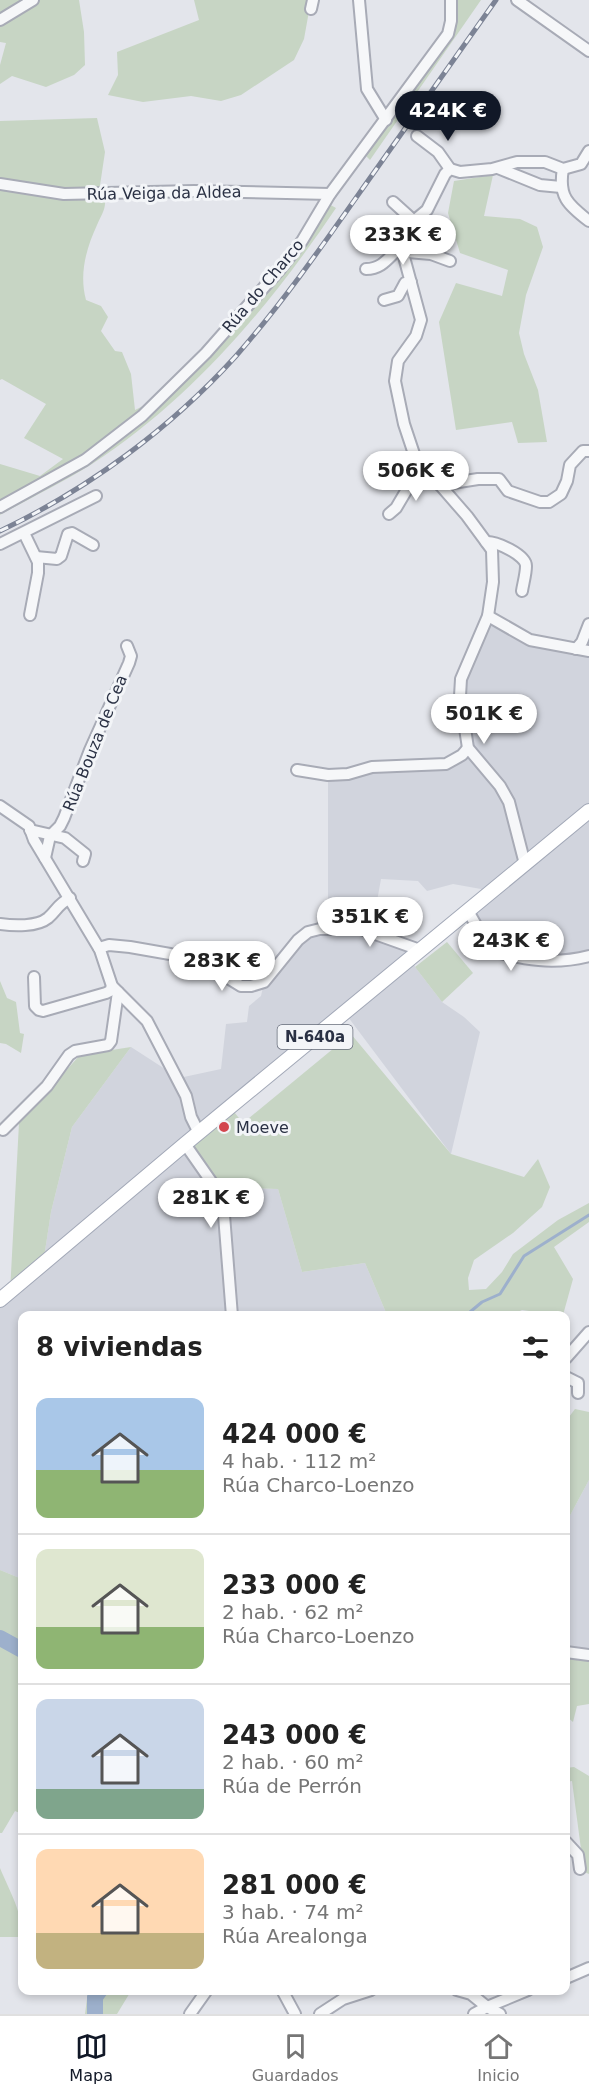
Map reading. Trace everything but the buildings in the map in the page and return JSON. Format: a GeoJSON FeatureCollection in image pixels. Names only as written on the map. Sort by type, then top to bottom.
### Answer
{"type":"FeatureCollection","features":[{"type":"Feature","properties":{"kind":"main road","name":"N-640a"},"geometry":{"type":"LineString","coordinates":[[0,1300],[185,1144],[589,811]]}},
{"type":"Feature","properties":{"kind":"street"},"geometry":{"type":"LineString","coordinates":[[0,20],[33,0]]}},
{"type":"Feature","properties":{"kind":"street"},"geometry":{"type":"LineString","coordinates":[[359,0],[367,89],[386,120]]}},
{"type":"Feature","properties":{"kind":"street","name":"Rúa do Charco"},"geometry":{"type":"LineString","coordinates":[[0,507],[85,460],[142,416],[206,352],[281,268],[302,241],[330,194],[448,34],[451,21],[451,0]]}},
{"type":"Feature","properties":{"kind":"street"},"geometry":{"type":"LineString","coordinates":[[517,0],[589,51]]}},
{"type":"Feature","properties":{"kind":"street"},"geometry":{"type":"LineString","coordinates":[[417,136],[438,152],[450,169],[459,172],[498,168],[517,162],[545,162],[563,169],[581,164],[589,151]]}},
{"type":"Feature","properties":{"kind":"street"},"geometry":{"type":"LineString","coordinates":[[498,168],[540,185],[561,187]]}},
{"type":"Feature","properties":{"kind":"street"},"geometry":{"type":"LineString","coordinates":[[450,169],[445,174],[427,210],[410,224],[405,239],[404,257],[421,320],[416,336],[398,361],[395,381],[404,424],[419,469],[440,485],[492,550],[493,582],[488,616],[461,679],[460,691],[468,748],[500,786],[509,802],[525,864]]}},
{"type":"Feature","properties":{"kind":"street"},"geometry":{"type":"LineString","coordinates":[[563,169],[561,187],[573,210],[589,221]]}},
{"type":"Feature","properties":{"kind":"street","name":"Rúa Veiga da Aldea"},"geometry":{"type":"LineString","coordinates":[[0,184],[64,194],[187,191],[330,194]]}},
{"type":"Feature","properties":{"kind":"street"},"geometry":{"type":"LineString","coordinates":[[393,202],[414,221]]}},
{"type":"Feature","properties":{"kind":"street"},"geometry":{"type":"LineString","coordinates":[[366,269],[374,269],[382,265],[396,251],[431,254],[450,261]]}},
{"type":"Feature","properties":{"kind":"street"},"geometry":{"type":"LineString","coordinates":[[384,300],[398,297],[405,283],[411,282]]}},
{"type":"Feature","properties":{"kind":"street"},"geometry":{"type":"LineString","coordinates":[[440,485],[478,479],[499,479],[508,491],[540,502],[549,502],[561,494],[574,459],[583,451],[589,451]]}},
{"type":"Feature","properties":{"kind":"street"},"geometry":{"type":"LineString","coordinates":[[389,513],[396,508],[419,469]]}},
{"type":"Feature","properties":{"kind":"street"},"geometry":{"type":"LineString","coordinates":[[0,544],[96,496]]}},
{"type":"Feature","properties":{"kind":"street"},"geometry":{"type":"LineString","coordinates":[[24,532],[38,562],[30,615]]}},
{"type":"Feature","properties":{"kind":"street"},"geometry":{"type":"LineString","coordinates":[[36,556],[57,559],[61,556],[68,534],[72,533],[93,545]]}},
{"type":"Feature","properties":{"kind":"street"},"geometry":{"type":"LineString","coordinates":[[486,542],[494,541],[524,560],[526,565],[522,591]]}},
{"type":"Feature","properties":{"kind":"street"},"geometry":{"type":"LineString","coordinates":[[488,616],[530,640],[589,651]]}},
{"type":"Feature","properties":{"kind":"street"},"geometry":{"type":"LineString","coordinates":[[576,649],[582,642],[589,624]]}},
{"type":"Feature","properties":{"kind":"street","name":"Rúa Bouza de Cea"},"geometry":{"type":"LineString","coordinates":[[45,858],[50,836],[64,818],[90,750],[129,663],[131,656],[127,646]]}},
{"type":"Feature","properties":{"kind":"street"},"geometry":{"type":"LineString","coordinates":[[297,771],[328,775],[348,774],[372,767],[446,764],[462,755],[468,748]]}},
{"type":"Feature","properties":{"kind":"street"},"geometry":{"type":"LineString","coordinates":[[0,806],[29,826],[45,858],[99,948],[115,989],[147,1021],[186,1096],[191,1117],[199,1133]]}},
{"type":"Feature","properties":{"kind":"street"},"geometry":{"type":"LineString","coordinates":[[30,830],[65,838],[85,854],[83,861]]}},
{"type":"Feature","properties":{"kind":"street"},"geometry":{"type":"LineString","coordinates":[[0,924],[11,926],[39,923],[48,917],[59,904],[70,898]]}},
{"type":"Feature","properties":{"kind":"street"},"geometry":{"type":"LineString","coordinates":[[468,911],[489,950],[514,958],[545,962],[589,956]]}},
{"type":"Feature","properties":{"kind":"street"},"geometry":{"type":"LineString","coordinates":[[99,948],[109,945],[170,954],[210,967],[241,986],[264,982],[298,940],[308,932],[320,929],[361,929],[420,950]]}},
{"type":"Feature","properties":{"kind":"street"},"geometry":{"type":"LineString","coordinates":[[34,977],[35,1006],[43,1011],[115,989]]}},
{"type":"Feature","properties":{"kind":"street"},"geometry":{"type":"LineString","coordinates":[[3,1130],[47,1086],[69,1055],[75,1051],[108,1045],[111,1041],[115,989]]}},
{"type":"Feature","properties":{"kind":"street"},"geometry":{"type":"LineString","coordinates":[[185,1144],[215,1187],[224,1215],[232,1311]]}},
{"type":"Feature","properties":{"kind":"street"},"geometry":{"type":"LineString","coordinates":[[570,1353],[589,1332]]}},
{"type":"Feature","properties":{"kind":"street"},"geometry":{"type":"LineString","coordinates":[[570,1379],[578,1383],[578,1393]]}},
{"type":"Feature","properties":{"kind":"street"},"geometry":{"type":"LineString","coordinates":[[570,1653],[589,1655]]}},
{"type":"Feature","properties":{"kind":"street"},"geometry":{"type":"LineString","coordinates":[[570,1846],[578,1855],[580,1869]]}},
{"type":"Feature","properties":{"kind":"street"},"geometry":{"type":"LineString","coordinates":[[570,1976],[589,1968]]}},
{"type":"Feature","properties":{"kind":"street"},"geometry":{"type":"LineString","coordinates":[[190,2014],[203,1995]]}},
{"type":"Feature","properties":{"kind":"street"},"geometry":{"type":"LineString","coordinates":[[285,1995],[295,2014]]}},
{"type":"Feature","properties":{"kind":"street"},"geometry":{"type":"LineString","coordinates":[[320,2014],[343,1999],[355,1995]]}},
{"type":"Feature","properties":{"kind":"street"},"geometry":{"type":"LineString","coordinates":[[472,1995],[500,2014]]}},
{"type":"Feature","properties":{"kind":"street"},"geometry":{"type":"LineString","coordinates":[[474,2014],[516,1995]]}},
{"type":"Feature","properties":{"kind":"shaded area"},"geometry":{"type":"Polygon","coordinates":[[[488,616],[530,640],[589,651],[589,956],[577,959],[490,950],[468,911],[486,896],[481,889],[453,884],[427,891],[418,881],[381,879],[371,934],[411,950],[415,967],[442,1002],[464,1017],[480,1032],[451,1154],[345,1013],[188,1138],[222,1187],[278,1189],[302,1272],[365,1263],[385,1311],[18,1311],[18,1577],[0,1570],[0,1300],[43,1264],[51,1212],[72,1127],[131,1047],[179,1078],[221,1069],[226,1024],[247,1022],[249,1006],[261,996],[264,982],[304,935],[311,938],[328,935],[328,775],[446,764],[467,748],[461,679],[488,616]]]}},
{"type":"Feature","properties":{"kind":"shaded area"},"geometry":{"type":"Polygon","coordinates":[[[589,1480],[589,1655],[570,1653],[570,1516],[589,1480]]]}},
{"type":"Feature","properties":{"kind":"green space"},"geometry":{"type":"Polygon","coordinates":[[[0,0],[79,0],[84,32],[85,65],[74,75],[46,87],[12,76],[0,84],[0,65],[6,43],[0,42],[0,0]]]}},
{"type":"Feature","properties":{"kind":"green space"},"geometry":{"type":"Polygon","coordinates":[[[194,0],[311,0],[304,39],[294,60],[241,95],[221,101],[191,96],[143,102],[108,95],[118,75],[117,52],[199,20],[194,0]]]}},
{"type":"Feature","properties":{"kind":"green space"},"geometry":{"type":"Polygon","coordinates":[[[451,0],[481,0],[370,160],[362,152],[448,34],[451,0]]]}},
{"type":"Feature","properties":{"kind":"green space"},"geometry":{"type":"Polygon","coordinates":[[[97,118],[105,152],[99,192],[105,193],[105,203],[87,252],[84,290],[86,300],[101,306],[108,317],[101,331],[115,351],[122,352],[131,374],[135,410],[145,405],[242,312],[325,202],[336,208],[256,315],[196,380],[163,410],[92,464],[0,515],[0,464],[40,476],[63,459],[24,438],[46,404],[2,379],[0,380],[0,121],[97,118]]]}},
{"type":"Feature","properties":{"kind":"green space"},"geometry":{"type":"Polygon","coordinates":[[[493,175],[484,216],[520,219],[537,227],[543,247],[526,295],[519,333],[524,354],[538,390],[547,442],[518,443],[512,422],[456,430],[439,322],[456,283],[502,296],[508,270],[460,253],[448,213],[454,181],[493,175]]]}},
{"type":"Feature","properties":{"kind":"green space"},"geometry":{"type":"Polygon","coordinates":[[[447,942],[473,973],[442,1002],[415,967],[447,942]]]}},
{"type":"Feature","properties":{"kind":"green space"},"geometry":{"type":"Polygon","coordinates":[[[0,981],[7,998],[16,1002],[20,1033],[24,1034],[21,1053],[0,1043],[0,981]]]}},
{"type":"Feature","properties":{"kind":"green space"},"geometry":{"type":"Polygon","coordinates":[[[351,1034],[451,1154],[524,1177],[538,1159],[550,1187],[542,1207],[513,1233],[474,1260],[468,1278],[469,1290],[486,1289],[502,1272],[513,1254],[558,1220],[589,1203],[589,1222],[554,1247],[573,1279],[564,1311],[385,1311],[365,1263],[302,1272],[278,1189],[222,1187],[189,1140],[230,1107],[243,1123],[351,1034]]]}},
{"type":"Feature","properties":{"kind":"green space"},"geometry":{"type":"Polygon","coordinates":[[[131,1047],[72,1127],[51,1212],[43,1264],[10,1292],[19,1123],[80,1055],[131,1047]]]}},
{"type":"Feature","properties":{"kind":"green space"},"geometry":{"type":"Polygon","coordinates":[[[575,1409],[589,1412],[589,1480],[570,1516],[570,1416],[575,1409]]]}},
{"type":"Feature","properties":{"kind":"green space"},"geometry":{"type":"Polygon","coordinates":[[[0,1570],[18,1577],[18,1812],[15,1811],[0,1833],[0,1570]]]}},
{"type":"Feature","properties":{"kind":"green space"},"geometry":{"type":"Polygon","coordinates":[[[570,1653],[589,1655],[589,1704],[577,1706],[573,1722],[570,1719],[570,1653]]]}},
{"type":"Feature","properties":{"kind":"green space"},"geometry":{"type":"Polygon","coordinates":[[[574,1767],[589,1776],[589,1874],[584,1872],[572,1781],[570,1781],[570,1768],[574,1767]]]}},
{"type":"Feature","properties":{"kind":"green space"},"geometry":{"type":"Polygon","coordinates":[[[0,1868],[18,1910],[18,1937],[0,1937],[0,1868]]]}},
{"type":"Feature","properties":{"kind":"green space"},"geometry":{"type":"Polygon","coordinates":[[[87,1995],[129,1995],[117,2014],[85,2014],[87,1995]]]}},
{"type":"Feature","properties":{"kind":"waterway"},"geometry":{"type":"LineString","coordinates":[[471,1311],[482,1302],[500,1294],[524,1256],[589,1215]]}},
{"type":"Feature","properties":{"kind":"waterway"},"geometry":{"type":"LineString","coordinates":[[0,1638],[18,1648]]}},
{"type":"Feature","properties":{"kind":"waterway"},"geometry":{"type":"LineString","coordinates":[[95,2014],[96,1995]]}},
{"type":"Feature","properties":{"kind":"railway"},"geometry":{"type":"LineString","coordinates":[[0,531],[65,496],[126,455],[156,432],[211,383],[272,313],[305,269],[496,0]]}},
{"type":"Feature","properties":{"kind":"place","name":"Moeve"},"geometry":{"type":"Point","coordinates":[224,1127]}}]}
